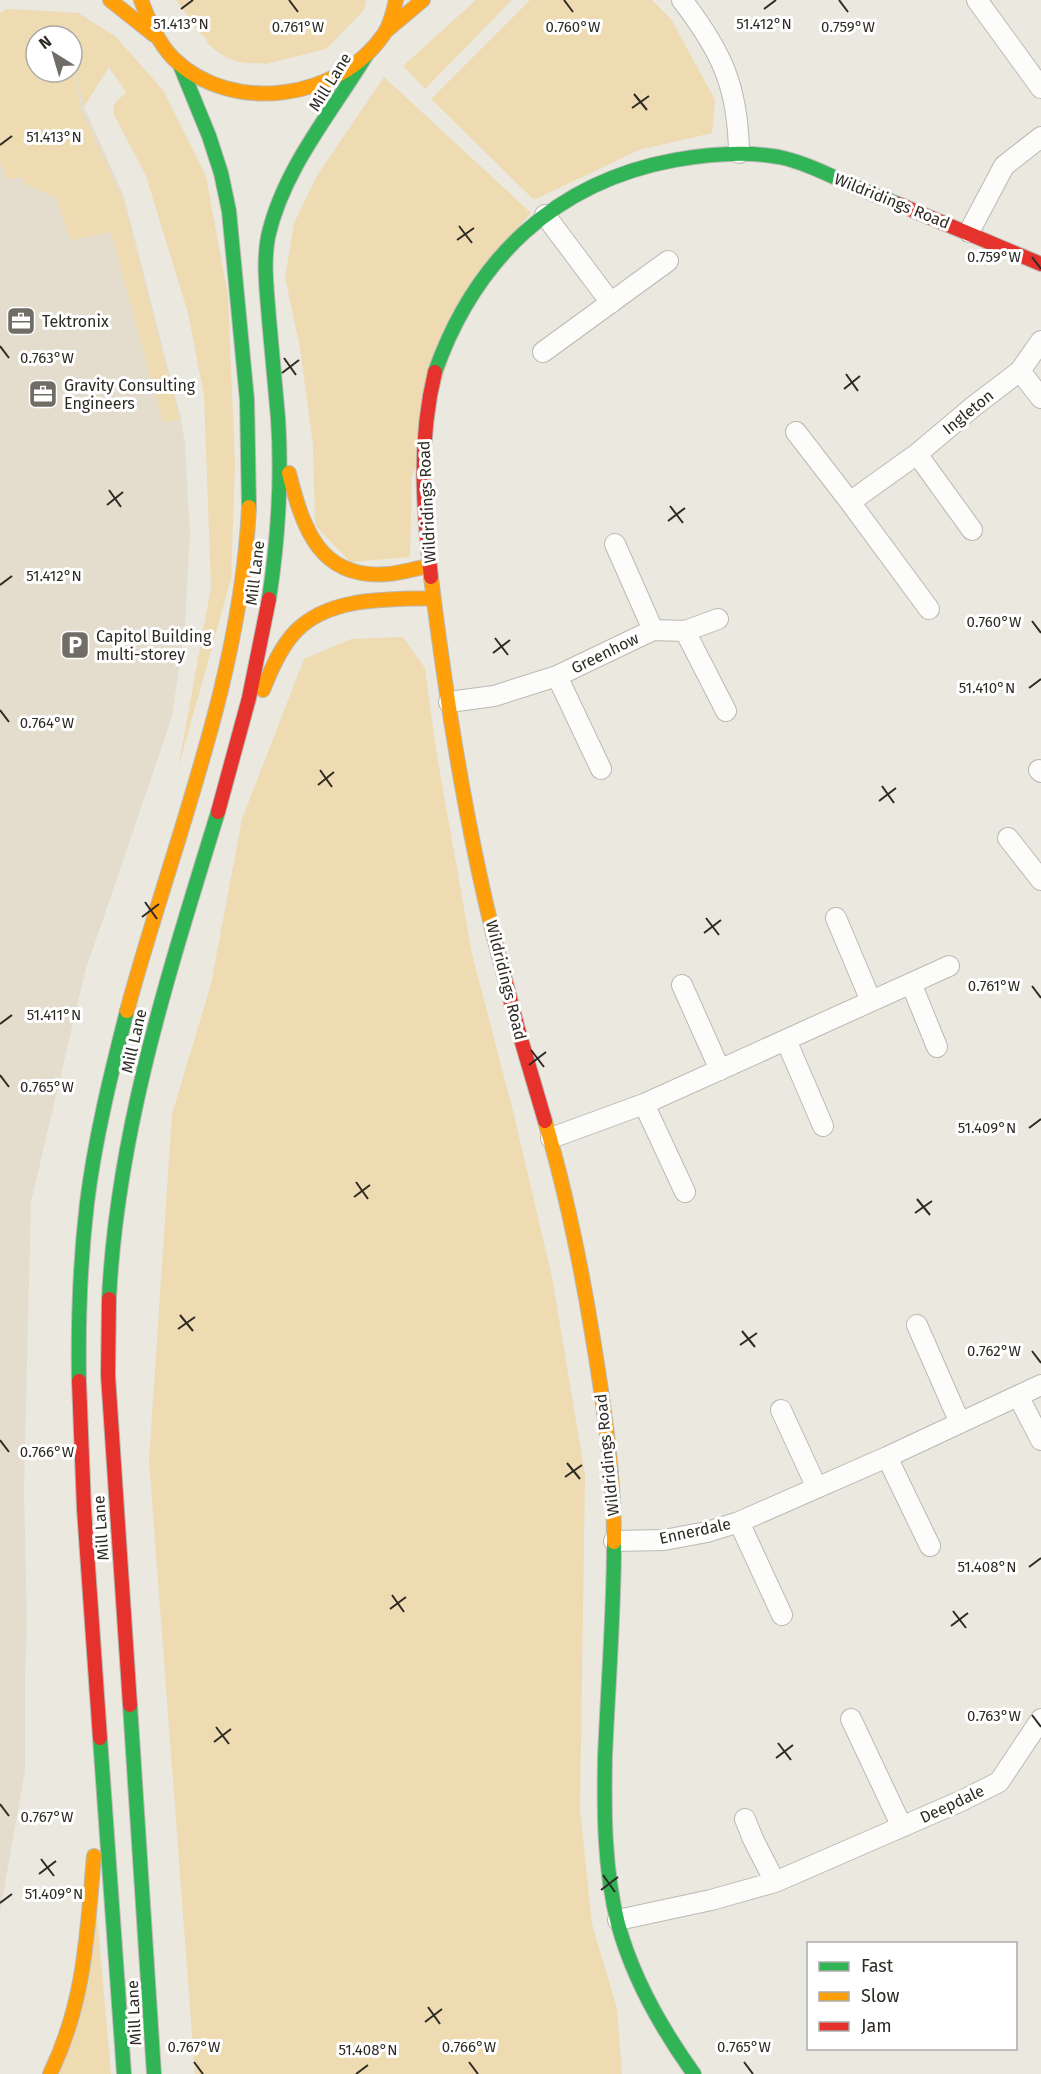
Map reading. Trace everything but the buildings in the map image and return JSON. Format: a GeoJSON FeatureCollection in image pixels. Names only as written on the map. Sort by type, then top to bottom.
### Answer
{"type":"FeatureCollection","features":[{"type":"Feature","properties":{"kind":"main road"},"geometry":{"type":"LineString","coordinates":[[110,0],[157,38],[180,65],[204,81],[249,95],[267,96],[316,84],[352,65],[367,54],[386,32],[423,0]]}},
{"type":"Feature","properties":{"kind":"main road"},"geometry":{"type":"LineString","coordinates":[[141,0],[157,38]]}},
{"type":"Feature","properties":{"kind":"main road"},"geometry":{"type":"LineString","coordinates":[[386,32],[396,0]]}},
{"type":"Feature","properties":{"kind":"main road","name":"Mill Lane"},"geometry":{"type":"LineString","coordinates":[[154,2074],[108,1375],[113,1252],[129,1135],[161,998],[234,756],[255,673],[269,596],[278,506],[278,423],[265,276],[271,228],[285,188],[299,162],[367,54]]}},
{"type":"Feature","properties":{"kind":"main road","name":"Mill Lane"},"geometry":{"type":"LineString","coordinates":[[124,2074],[83,1494],[79,1413],[81,1270],[100,1125],[133,988],[208,742],[234,635],[243,578],[250,491],[247,397],[229,211],[225,187],[208,132],[180,65]]}},
{"type":"Feature","properties":{"kind":"main road","name":"Wildridings Road"},"geometry":{"type":"LineString","coordinates":[[694,2074],[664,2031],[642,1991],[631,1965],[608,1876],[603,1811],[614,1541],[611,1467],[596,1356],[579,1262],[550,1138],[516,1024],[481,880],[449,702],[433,598],[422,467],[427,407],[437,366],[465,304],[478,284],[511,244],[545,215],[592,186],[620,175],[677,161],[739,153],[782,157],[969,232],[1041,264]]}},
{"type":"Feature","properties":{"kind":"main road"},"geometry":{"type":"LineString","coordinates":[[278,423],[298,511],[309,536],[326,557],[347,570],[358,573],[389,574],[430,566]]}},
{"type":"Feature","properties":{"kind":"main road"},"geometry":{"type":"LineString","coordinates":[[234,756],[268,676],[297,629],[322,613],[346,604],[433,598]]}},
{"type":"Feature","properties":{"kind":"main road"},"geometry":{"type":"LineString","coordinates":[[50,2074],[66,2039],[84,1968],[102,1774]]}},
{"type":"Feature","properties":{"kind":"street"},"geometry":{"type":"LineString","coordinates":[[682,0],[705,31],[727,74],[736,105],[739,153]]}},
{"type":"Feature","properties":{"kind":"street"},"geometry":{"type":"LineString","coordinates":[[977,0],[1041,88]]}},
{"type":"Feature","properties":{"kind":"street"},"geometry":{"type":"LineString","coordinates":[[969,232],[1004,166],[1041,137]]}},
{"type":"Feature","properties":{"kind":"street"},"geometry":{"type":"LineString","coordinates":[[545,215],[611,303]]}},
{"type":"Feature","properties":{"kind":"street"},"geometry":{"type":"LineString","coordinates":[[543,352],[668,261]]}},
{"type":"Feature","properties":{"kind":"street","name":"Ingleton"},"geometry":{"type":"LineString","coordinates":[[850,502],[917,454],[1020,370],[1041,341]]}},
{"type":"Feature","properties":{"kind":"street"},"geometry":{"type":"LineString","coordinates":[[1020,370],[1041,398]]}},
{"type":"Feature","properties":{"kind":"street"},"geometry":{"type":"LineString","coordinates":[[796,432],[929,609]]}},
{"type":"Feature","properties":{"kind":"street"},"geometry":{"type":"LineString","coordinates":[[917,454],[972,530]]}},
{"type":"Feature","properties":{"kind":"street","name":"Greenhow"},"geometry":{"type":"LineString","coordinates":[[615,544],[652,630]]}},
{"type":"Feature","properties":{"kind":"street","name":"Greenhow"},"geometry":{"type":"LineString","coordinates":[[449,702],[494,696],[557,676],[652,630],[685,632],[718,619]]}},
{"type":"Feature","properties":{"kind":"street"},"geometry":{"type":"LineString","coordinates":[[685,632],[726,711]]}},
{"type":"Feature","properties":{"kind":"street","name":"Greenhow"},"geometry":{"type":"LineString","coordinates":[[557,676],[601,769]]}},
{"type":"Feature","properties":{"kind":"street"},"geometry":{"type":"LineString","coordinates":[[1008,838],[1035,860],[1041,880]]}},
{"type":"Feature","properties":{"kind":"street"},"geometry":{"type":"LineString","coordinates":[[836,918],[871,1001]]}},
{"type":"Feature","properties":{"kind":"street"},"geometry":{"type":"LineString","coordinates":[[550,1138],[645,1104],[949,966]]}},
{"type":"Feature","properties":{"kind":"street"},"geometry":{"type":"LineString","coordinates":[[911,983],[937,1047]]}},
{"type":"Feature","properties":{"kind":"street"},"geometry":{"type":"LineString","coordinates":[[682,985],[720,1070]]}},
{"type":"Feature","properties":{"kind":"street"},"geometry":{"type":"LineString","coordinates":[[786,1040],[823,1126]]}},
{"type":"Feature","properties":{"kind":"street"},"geometry":{"type":"LineString","coordinates":[[645,1104],[685,1192]]}},
{"type":"Feature","properties":{"kind":"street"},"geometry":{"type":"LineString","coordinates":[[917,1325],[960,1423]]}},
{"type":"Feature","properties":{"kind":"street","name":"Ennerdale"},"geometry":{"type":"LineString","coordinates":[[614,1541],[664,1540],[707,1532],[739,1522],[887,1457],[1041,1385]]}},
{"type":"Feature","properties":{"kind":"street"},"geometry":{"type":"LineString","coordinates":[[1018,1396],[1041,1440]]}},
{"type":"Feature","properties":{"kind":"street"},"geometry":{"type":"LineString","coordinates":[[781,1410],[817,1488]]}},
{"type":"Feature","properties":{"kind":"street"},"geometry":{"type":"LineString","coordinates":[[887,1457],[930,1546]]}},
{"type":"Feature","properties":{"kind":"street","name":"Ennerdale"},"geometry":{"type":"LineString","coordinates":[[739,1522],[782,1615]]}},
{"type":"Feature","properties":{"kind":"street","name":"Deepdale"},"geometry":{"type":"LineString","coordinates":[[851,1719],[902,1827]]}},
{"type":"Feature","properties":{"kind":"street","name":"Deepdale"},"geometry":{"type":"LineString","coordinates":[[618,1920],[711,1900],[775,1882],[961,1801],[999,1782],[1041,1719]]}},
{"type":"Feature","properties":{"kind":"street"},"geometry":{"type":"LineString","coordinates":[[745,1819],[775,1882]]}},
{"type":"Feature","properties":{"kind":"shaded area"},"geometry":{"type":"Polygon","coordinates":[[[176,0],[366,0],[364,10],[326,49],[266,64],[240,62],[219,53],[206,42],[208,40],[176,0]]]}},
{"type":"Feature","properties":{"kind":"shaded area"},"geometry":{"type":"Polygon","coordinates":[[[476,0],[512,0],[425,89],[403,66],[476,0]]]}},
{"type":"Feature","properties":{"kind":"shaded area"},"geometry":{"type":"Polygon","coordinates":[[[530,0],[652,0],[671,19],[715,100],[712,133],[639,150],[534,200],[431,99],[530,0]]]}},
{"type":"Feature","properties":{"kind":"shaded area"},"geometry":{"type":"Polygon","coordinates":[[[7,9],[78,13],[116,37],[84,56],[84,24],[24,24],[24,84],[80,84],[84,107],[124,197],[181,419],[185,444],[190,534],[185,626],[172,717],[85,972],[31,1202],[24,1490],[27,1625],[25,1771],[0,1912],[0,13],[7,9]]]}},
{"type":"Feature","properties":{"kind":"shaded area"},"geometry":{"type":"Polygon","coordinates":[[[7,9],[78,13],[116,37],[163,90],[206,176],[228,296],[235,464],[231,579],[178,769],[211,587],[204,396],[188,313],[146,176],[114,115],[114,104],[126,92],[109,67],[84,107],[79,84],[84,84],[84,24],[24,24],[24,84],[77,84],[80,108],[123,199],[180,420],[163,422],[111,232],[71,240],[56,197],[24,184],[22,177],[7,179],[0,162],[0,13],[7,9]]]}},
{"type":"Feature","properties":{"kind":"shaded area"},"geometry":{"type":"Polygon","coordinates":[[[384,77],[531,213],[475,275],[412,477],[410,557],[350,562],[315,525],[313,445],[300,348],[285,277],[294,223],[318,174],[384,77]]]}},
{"type":"Feature","properties":{"kind":"shaded area"},"geometry":{"type":"Polygon","coordinates":[[[403,637],[425,668],[436,750],[472,954],[513,1111],[552,1277],[585,1475],[580,1810],[592,1924],[617,2009],[622,2074],[195,2074],[149,1461],[172,1114],[211,984],[242,819],[304,659],[351,639],[403,637]]]}},
{"type":"Feature","properties":{"kind":"shaded area"},"geometry":{"type":"Polygon","coordinates":[[[96,1903],[111,2074],[57,2074],[96,1903]]]}},
{"type":"Feature","properties":{"kind":"traffic: fast"},"geometry":{"type":"LineString","coordinates":[[269,599],[277,532],[280,463],[266,278],[268,237],[275,212],[297,165],[367,54]]}},
{"type":"Feature","properties":{"kind":"traffic: fast"},"geometry":{"type":"LineString","coordinates":[[180,65],[209,136],[221,173],[229,211],[247,400],[249,507]]}},
{"type":"Feature","properties":{"kind":"traffic: fast"},"geometry":{"type":"LineString","coordinates":[[435,372],[452,331],[472,294],[497,261],[525,232],[557,207],[592,187],[632,171],[701,156],[766,155],[805,165],[898,204]]}},
{"type":"Feature","properties":{"kind":"traffic: fast"},"geometry":{"type":"LineString","coordinates":[[109,1299],[114,1236],[134,1113],[164,992],[218,812]]}},
{"type":"Feature","properties":{"kind":"traffic: fast"},"geometry":{"type":"LineString","coordinates":[[79,1381],[80,1292],[90,1179],[109,1082],[127,1011]]}},
{"type":"Feature","properties":{"kind":"traffic: fast"},"geometry":{"type":"LineString","coordinates":[[614,1542],[605,1757],[606,1841],[613,1903],[624,1944],[640,1984],[659,2021],[694,2074]]}},
{"type":"Feature","properties":{"kind":"traffic: fast"},"geometry":{"type":"LineString","coordinates":[[130,1705],[154,2074]]}},
{"type":"Feature","properties":{"kind":"traffic: fast"},"geometry":{"type":"LineString","coordinates":[[100,1738],[124,2074]]}},
{"type":"Feature","properties":{"kind":"traffic: slow"},"geometry":{"type":"LineString","coordinates":[[110,0],[154,35]]}},
{"type":"Feature","properties":{"kind":"traffic: slow"},"geometry":{"type":"LineString","coordinates":[[141,0],[159,39],[174,59],[198,77],[225,88],[254,93],[284,92],[313,86],[340,74],[364,56],[384,34],[396,0]]}},
{"type":"Feature","properties":{"kind":"traffic: slow"},"geometry":{"type":"LineString","coordinates":[[385,32],[423,0]]}},
{"type":"Feature","properties":{"kind":"traffic: slow"},"geometry":{"type":"LineString","coordinates":[[289,473],[294,494],[309,531],[318,547],[330,559],[346,569],[365,574],[388,574],[430,566]]}},
{"type":"Feature","properties":{"kind":"traffic: slow"},"geometry":{"type":"LineString","coordinates":[[127,1011],[219,699],[233,636],[243,572],[249,507]]}},
{"type":"Feature","properties":{"kind":"traffic: slow"},"geometry":{"type":"LineString","coordinates":[[431,577],[457,760],[474,851],[495,941]]}},
{"type":"Feature","properties":{"kind":"traffic: slow"},"geometry":{"type":"LineString","coordinates":[[263,690],[281,650],[297,630],[311,619],[344,605],[361,602],[433,598]]}},
{"type":"Feature","properties":{"kind":"traffic: slow"},"geometry":{"type":"LineString","coordinates":[[545,1121],[572,1229],[593,1339],[610,1466],[614,1542]]}},
{"type":"Feature","properties":{"kind":"traffic: slow"},"geometry":{"type":"LineString","coordinates":[[50,2074],[71,2021],[83,1967],[94,1856]]}},
{"type":"Feature","properties":{"kind":"traffic: jam"},"geometry":{"type":"LineString","coordinates":[[898,204],[1041,264]]}},
{"type":"Feature","properties":{"kind":"traffic: jam"},"geometry":{"type":"LineString","coordinates":[[431,577],[424,500],[424,449],[435,372]]}},
{"type":"Feature","properties":{"kind":"traffic: jam"},"geometry":{"type":"LineString","coordinates":[[218,812],[249,698],[269,599]]}},
{"type":"Feature","properties":{"kind":"traffic: jam"},"geometry":{"type":"LineString","coordinates":[[495,941],[545,1121]]}},
{"type":"Feature","properties":{"kind":"traffic: jam"},"geometry":{"type":"LineString","coordinates":[[109,1299],[108,1375],[130,1705]]}},
{"type":"Feature","properties":{"kind":"traffic: jam"},"geometry":{"type":"LineString","coordinates":[[79,1381],[84,1509],[100,1738]]}},
{"type":"Feature","properties":{"kind":"place","name":"Tektronix"},"geometry":{"type":"Point","coordinates":[21,321]}},
{"type":"Feature","properties":{"kind":"place","name":"Gravity Consulting Engineers"},"geometry":{"type":"Point","coordinates":[43,394]}},
{"type":"Feature","properties":{"kind":"place","name":"Capitol Building multi-storey"},"geometry":{"type":"Point","coordinates":[75,645]}}]}
